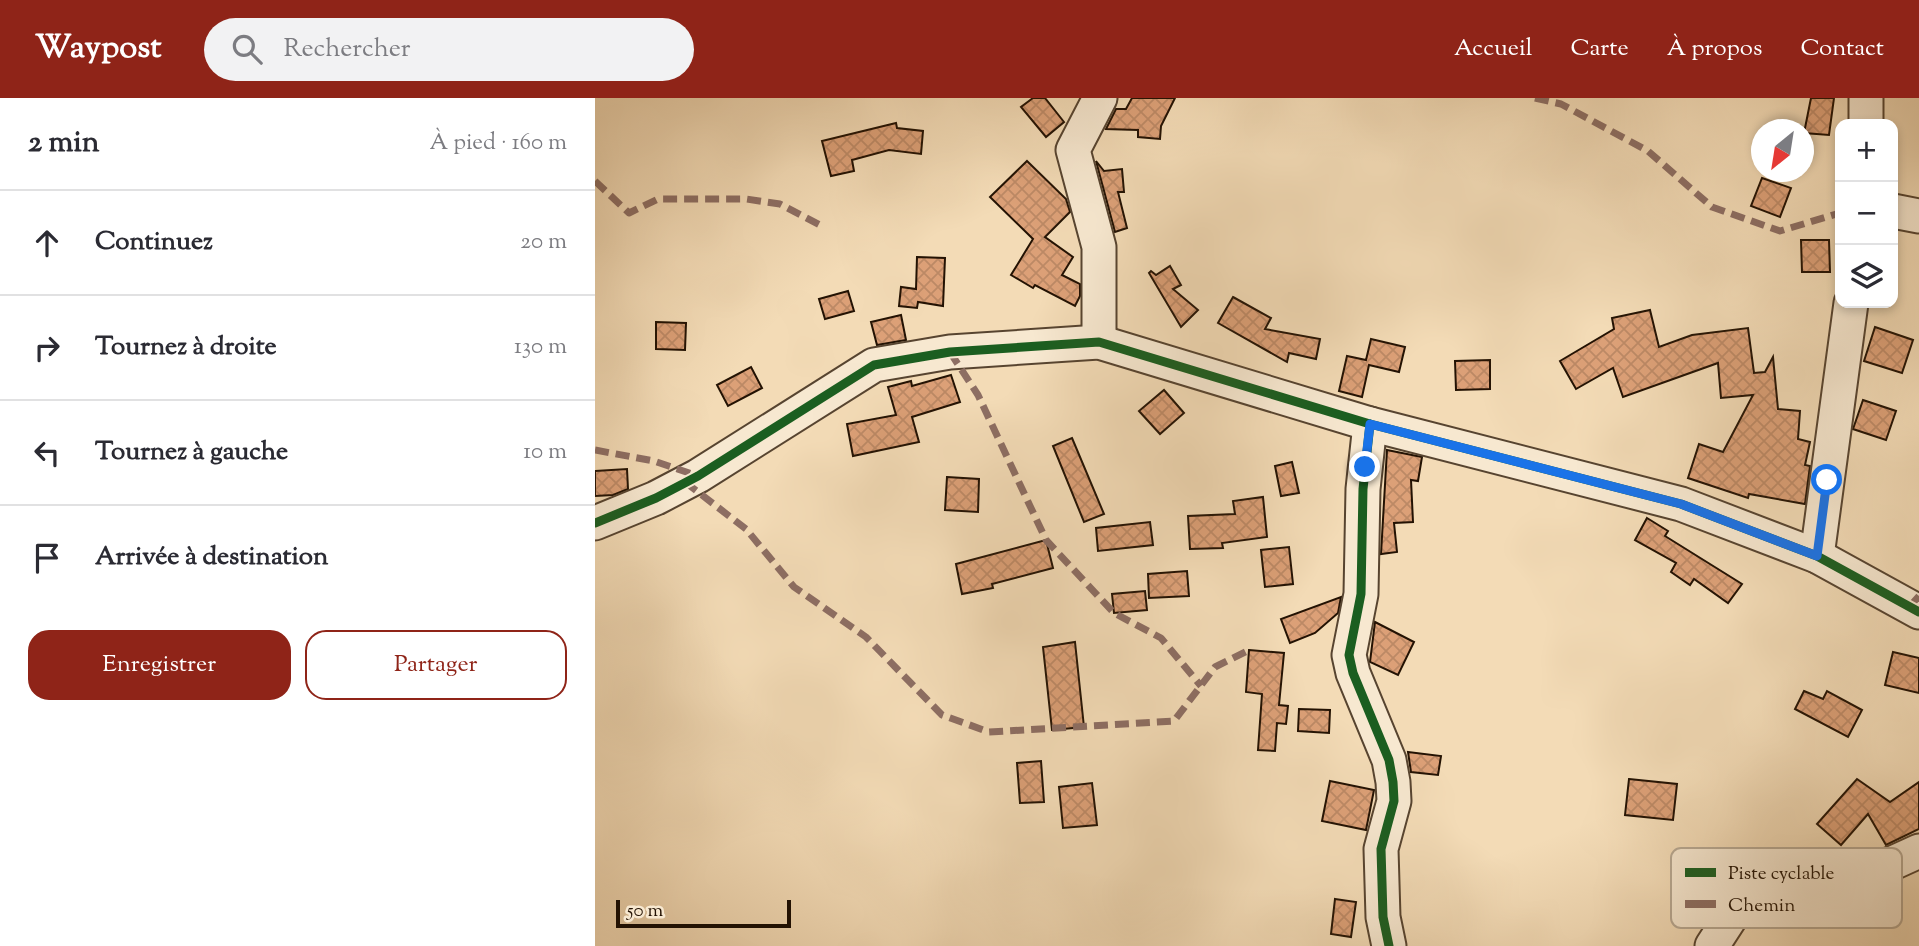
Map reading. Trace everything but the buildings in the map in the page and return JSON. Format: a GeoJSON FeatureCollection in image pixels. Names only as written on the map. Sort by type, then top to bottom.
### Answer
{"type":"FeatureCollection","features":[{"type":"Feature","properties":{"kind":"street"},"geometry":{"type":"LineString","coordinates":[[1099,342],[1099,247],[1073,150],[1100,98]]}},
{"type":"Feature","properties":{"kind":"street"},"geometry":{"type":"LineString","coordinates":[[1866,98],[1866,119]]}},
{"type":"Feature","properties":{"kind":"street"},"geometry":{"type":"LineString","coordinates":[[1898,212],[1919,216]]}},
{"type":"Feature","properties":{"kind":"street"},"geometry":{"type":"LineString","coordinates":[[1817,556],[1850,308]]}},
{"type":"Feature","properties":{"kind":"street"},"geometry":{"type":"LineString","coordinates":[[595,523],[656,498],[698,476],[874,365],[950,352],[1099,342],[1370,424],[1681,504],[1817,556],[1919,612]]}},
{"type":"Feature","properties":{"kind":"street"},"geometry":{"type":"LineString","coordinates":[[1370,424],[1363,489],[1360,594],[1349,655],[1353,673],[1389,760],[1393,782],[1394,801],[1381,849],[1383,917],[1389,946]]}},
{"type":"Feature","properties":{"kind":"street"},"geometry":{"type":"LineString","coordinates":[[1902,859],[1919,851]]}},
{"type":"Feature","properties":{"kind":"street"},"geometry":{"type":"LineString","coordinates":[[1712,946],[1724,928]]}},
{"type":"Feature","properties":{"kind":"marked path"},"geometry":{"type":"LineString","coordinates":[[1535,98],[1561,104],[1648,151],[1712,207],[1780,231],[1835,214]]}},
{"type":"Feature","properties":{"kind":"marked path"},"geometry":{"type":"LineString","coordinates":[[595,181],[629,213],[658,199],[746,199],[780,204],[820,225]]}},
{"type":"Feature","properties":{"kind":"marked path"},"geometry":{"type":"LineString","coordinates":[[950,352],[978,395],[1046,540],[1114,613],[1161,638],[1201,686]]}},
{"type":"Feature","properties":{"kind":"marked path"},"geometry":{"type":"LineString","coordinates":[[595,450],[654,461],[698,476]]}},
{"type":"Feature","properties":{"kind":"marked path"},"geometry":{"type":"LineString","coordinates":[[685,482],[746,529],[794,587],[866,637],[942,715],[989,732],[1174,721],[1215,667],[1249,650]]}},
{"type":"Feature","properties":{"kind":"marked path"},"geometry":{"type":"LineString","coordinates":[[1910,606],[1919,596]]}},
{"type":"Feature","properties":{"kind":"cycle path"},"geometry":{"type":"LineString","coordinates":[[595,523],[656,498],[698,476],[874,365],[950,352],[1099,342],[1370,424],[1681,504],[1817,556],[1919,612]]}},
{"type":"Feature","properties":{"kind":"cycle path"},"geometry":{"type":"LineString","coordinates":[[1370,424],[1363,489],[1361,594],[1349,655],[1353,673],[1389,760],[1393,782],[1394,801],[1381,849],[1383,917],[1389,946]]}},
{"type":"Feature","properties":{"kind":"route"},"geometry":{"type":"LineString","coordinates":[[1365,467],[1370,424],[1681,504],[1756,530],[1817,556],[1827,480]]}}]}
